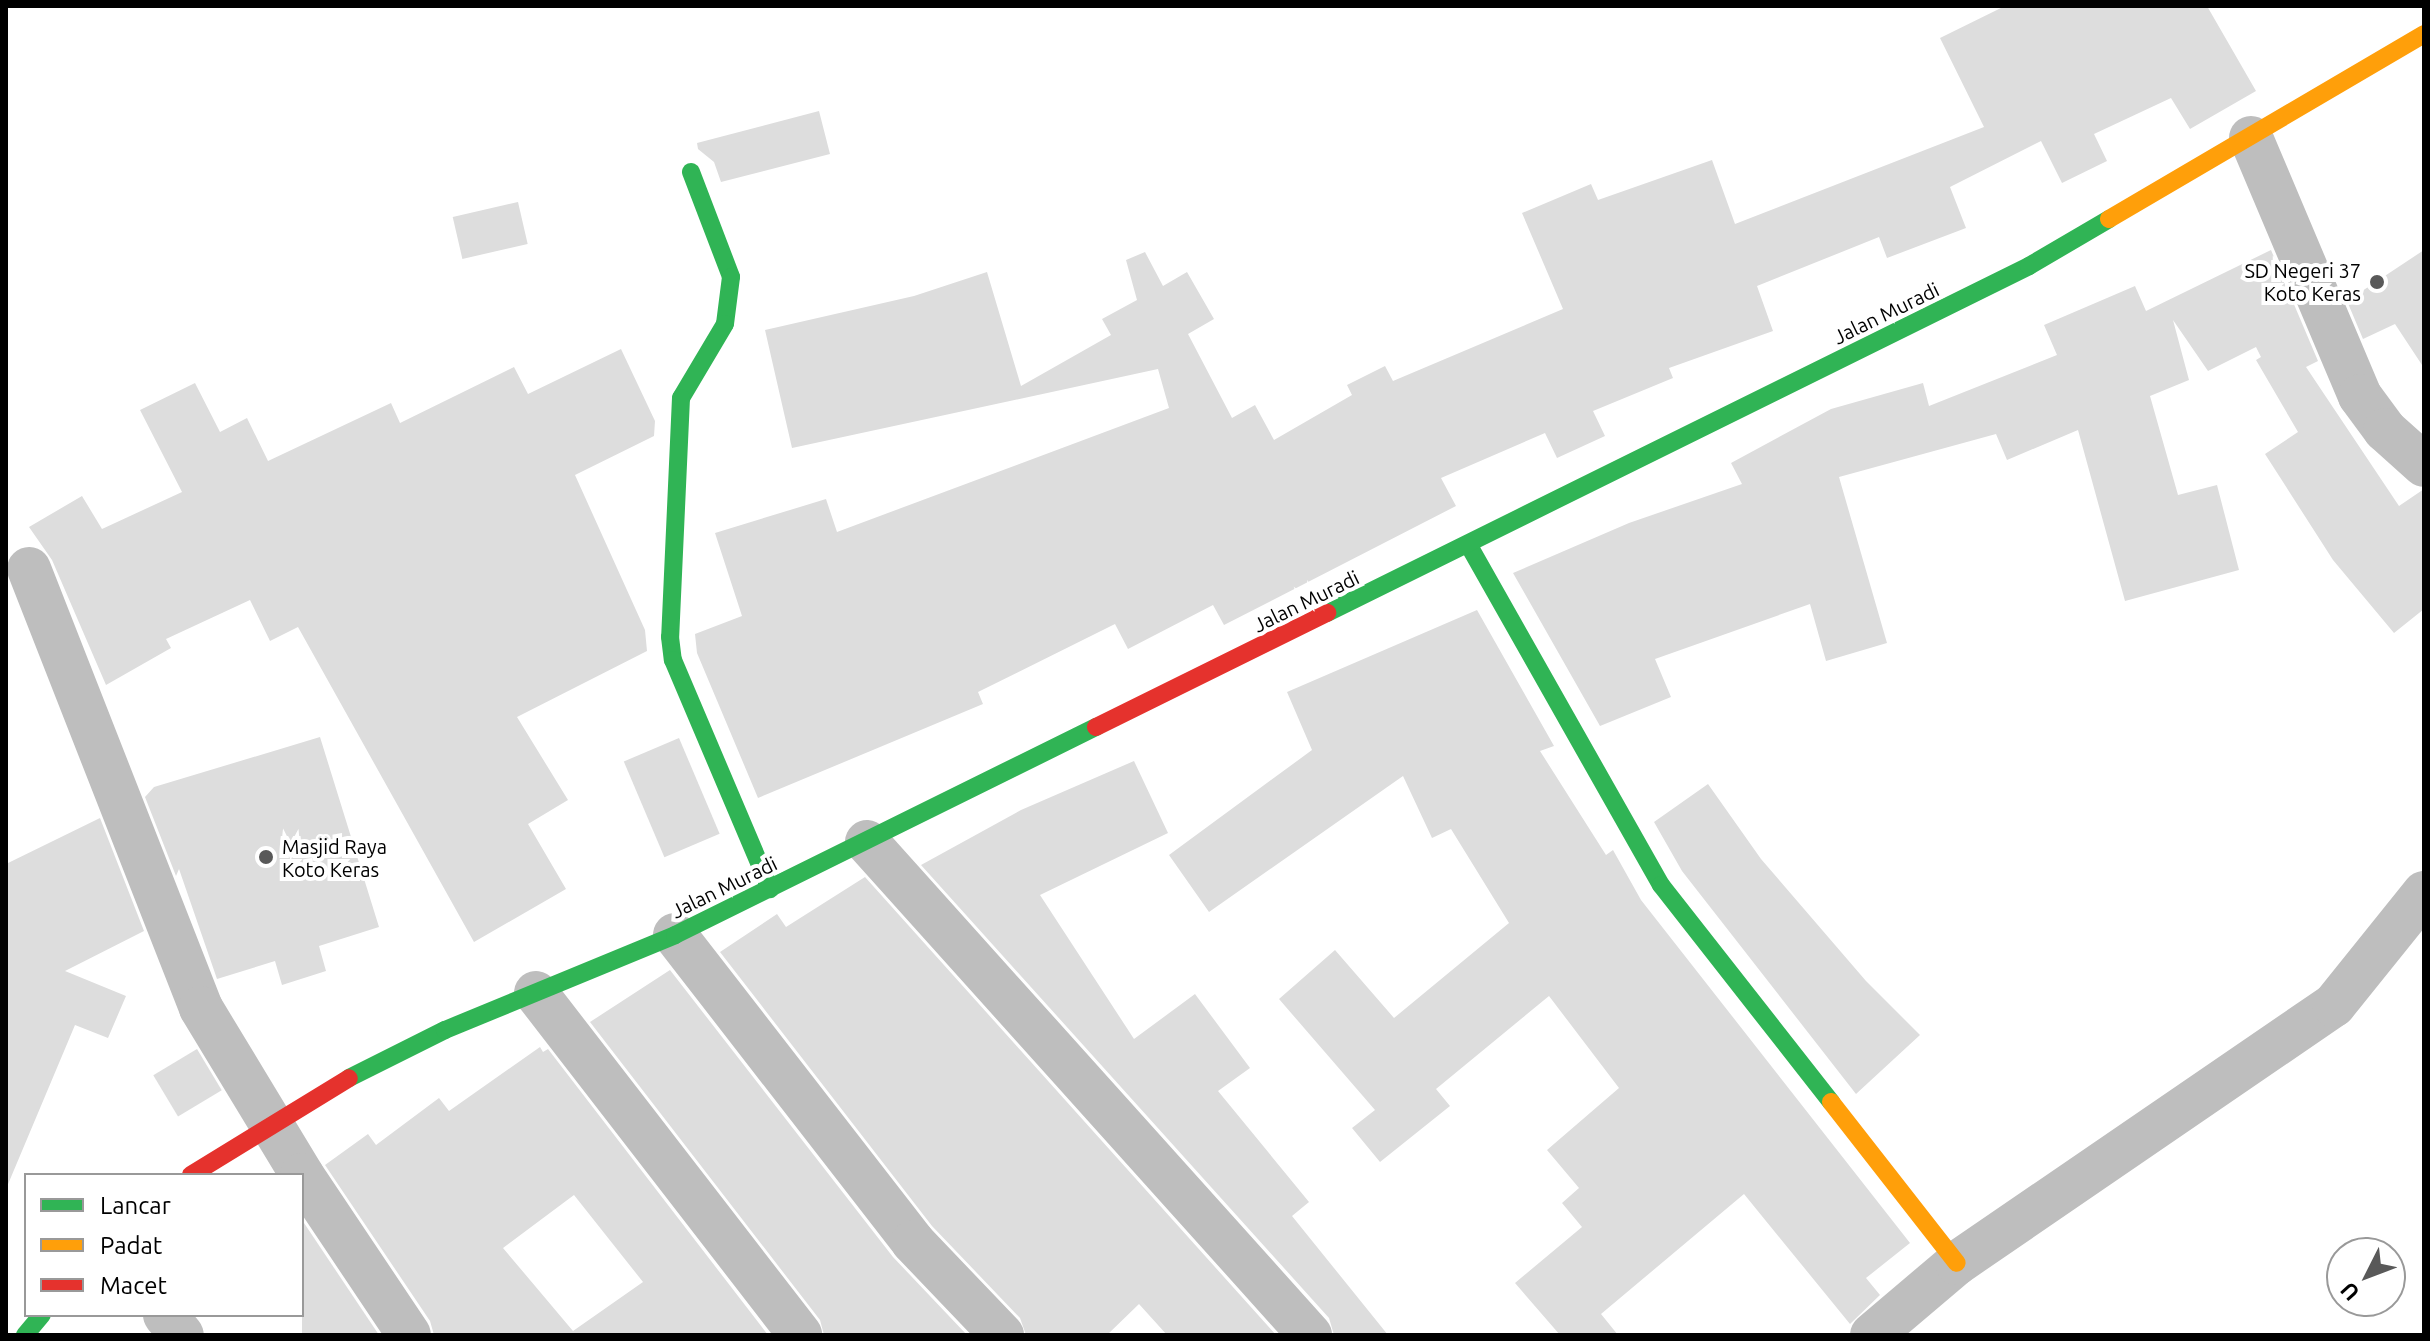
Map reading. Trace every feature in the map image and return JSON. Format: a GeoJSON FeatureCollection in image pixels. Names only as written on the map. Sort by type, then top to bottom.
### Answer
{"type":"FeatureCollection","features":[{"type":"Feature","properties":{"kind":"main road","name":"Jalan Muradi"},"geometry":{"type":"LineString","coordinates":[[194,1173],[345,1080],[536,993],[675,935],[2029,266],[2424,34]]}},
{"type":"Feature","properties":{"kind":"main road"},"geometry":{"type":"LineString","coordinates":[[691,172],[731,277],[725,324],[681,398],[670,637],[673,660],[770,889]]}},
{"type":"Feature","properties":{"kind":"main road"},"geometry":{"type":"LineString","coordinates":[[1468,544],[1661,885],[1957,1263]]}},
{"type":"Feature","properties":{"kind":"main road"},"geometry":{"type":"LineString","coordinates":[[25,1335],[40,1317]]}},
{"type":"Feature","properties":{"kind":"street"},"geometry":{"type":"LineString","coordinates":[[2251,138],[2360,396],[2385,430],[2424,465]]}},
{"type":"Feature","properties":{"kind":"street"},"geometry":{"type":"LineString","coordinates":[[29,569],[201,1008],[269,1126],[301,1173]]}},
{"type":"Feature","properties":{"kind":"street"},"geometry":{"type":"LineString","coordinates":[[867,842],[1310,1335]]}},
{"type":"Feature","properties":{"kind":"street"},"geometry":{"type":"LineString","coordinates":[[1872,1335],[1957,1263],[2334,1005],[2424,893]]}},
{"type":"Feature","properties":{"kind":"street"},"geometry":{"type":"LineString","coordinates":[[675,935],[913,1242],[1002,1335]]}},
{"type":"Feature","properties":{"kind":"street"},"geometry":{"type":"LineString","coordinates":[[536,993],[800,1335]]}},
{"type":"Feature","properties":{"kind":"street"},"geometry":{"type":"LineString","coordinates":[[304,1178],[409,1335]]}},
{"type":"Feature","properties":{"kind":"street"},"geometry":{"type":"LineString","coordinates":[[167,1317],[182,1335]]}},
{"type":"Feature","properties":{"kind":"building"},"geometry":{"type":"Polygon","coordinates":[[[2005,6],[2207,6],[2256,91],[2190,129],[2171,98],[2094,134],[2107,161],[2062,183],[2041,141],[1950,187],[1966,228],[1887,258],[1879,237],[1757,286],[1773,331],[1669,368],[1673,378],[1593,411],[1605,436],[1557,458],[1545,433],[1441,478],[1456,506],[1224,625],[1213,605],[1128,649],[1115,624],[978,692],[983,704],[758,798],[697,653],[695,634],[742,616],[715,533],[826,499],[837,532],[1169,408],[1158,369],[792,448],[765,330],[914,296],[987,272],[1021,386],[1111,335],[1102,319],[1137,300],[1126,260],[1145,252],[1163,286],[1187,272],[1214,319],[1188,334],[1232,418],[1255,405],[1274,440],[1352,395],[1347,385],[1385,366],[1393,381],[1563,309],[1522,213],[1591,184],[1598,200],[1712,160],[1735,224],[1984,127],[1940,38],[2005,6]]]}},
{"type":"Feature","properties":{"kind":"building"},"geometry":{"type":"Polygon","coordinates":[[[819,111],[830,154],[721,182],[714,162],[698,149],[697,143],[819,111]]]}},
{"type":"Feature","properties":{"kind":"building"},"geometry":{"type":"Polygon","coordinates":[[[518,202],[528,244],[462,259],[453,217],[518,202]]]}},
{"type":"Feature","properties":{"kind":"building"},"geometry":{"type":"Polygon","coordinates":[[[2271,250],[2318,361],[2306,367],[2399,506],[2424,489],[2424,609],[2394,633],[2333,560],[2265,454],[2298,432],[2256,360],[2261,357],[2256,347],[2208,371],[2173,320],[2189,380],[2150,396],[2178,495],[2217,485],[2239,570],[2125,601],[2078,430],[2007,460],[1996,434],[1839,477],[1887,643],[1826,661],[1810,604],[1655,659],[1671,697],[1600,726],[1513,573],[1629,523],[1742,484],[1731,463],[1831,409],[1923,383],[1929,406],[2057,355],[2044,325],[2135,286],[2146,311],[2271,250]]]}},
{"type":"Feature","properties":{"kind":"building"},"geometry":{"type":"Polygon","coordinates":[[[2424,250],[2424,368],[2395,324],[2363,339],[2347,301],[2424,250]]]}},
{"type":"Feature","properties":{"kind":"building"},"geometry":{"type":"Polygon","coordinates":[[[621,349],[655,421],[654,436],[575,475],[645,630],[647,651],[517,717],[568,800],[528,824],[566,889],[474,942],[298,627],[270,641],[250,600],[166,639],[171,648],[106,685],[52,560],[29,527],[82,496],[102,529],[182,492],[140,410],[195,383],[220,432],[247,418],[268,461],[391,403],[400,423],[514,367],[528,394],[621,349]]]}},
{"type":"Feature","properties":{"kind":"building"},"geometry":{"type":"Polygon","coordinates":[[[1477,610],[1554,746],[1540,751],[1606,855],[1613,850],[1641,900],[1910,1243],[1866,1278],[1880,1295],[1850,1324],[1744,1194],[1601,1314],[1618,1335],[1560,1335],[1515,1283],[1582,1227],[1562,1203],[1579,1188],[1547,1150],[1619,1088],[1549,996],[1436,1089],[1450,1106],[1380,1162],[1352,1128],[1375,1110],[1279,999],[1335,950],[1394,1018],[1509,923],[1451,829],[1432,838],[1403,776],[1209,912],[1169,855],[1312,750],[1287,692],[1477,610]]]}},
{"type":"Feature","properties":{"kind":"building","name":"Masjid Raya Koto Keras"},"geometry":{"type":"Polygon","coordinates":[[[320,737],[379,927],[319,946],[326,971],[282,985],[275,961],[217,979],[179,869],[176,876],[145,797],[154,787],[320,737]]]}},
{"type":"Feature","properties":{"kind":"building"},"geometry":{"type":"Polygon","coordinates":[[[679,738],[720,834],[664,857],[624,761],[679,738]]]}},
{"type":"Feature","properties":{"kind":"building"},"geometry":{"type":"Polygon","coordinates":[[[1134,761],[1168,833],[1040,895],[1134,1039],[1195,994],[1250,1068],[1218,1091],[1309,1202],[1292,1216],[1388,1335],[1334,1335],[1329,1318],[921,865],[1021,810],[1134,761]]]}},
{"type":"Feature","properties":{"kind":"building"},"geometry":{"type":"Polygon","coordinates":[[[1708,784],[1761,859],[1866,981],[1920,1035],[1856,1094],[1682,871],[1654,822],[1708,784]]]}},
{"type":"Feature","properties":{"kind":"building"},"geometry":{"type":"Polygon","coordinates":[[[100,818],[144,931],[65,971],[126,996],[108,1038],[75,1025],[6,1189],[6,864],[100,818]]]}},
{"type":"Feature","properties":{"kind":"building"},"geometry":{"type":"Polygon","coordinates":[[[865,877],[1276,1335],[1167,1335],[1139,1304],[1107,1335],[1026,1335],[1020,1318],[932,1226],[720,952],[777,914],[786,927],[865,877]]]}},
{"type":"Feature","properties":{"kind":"building"},"geometry":{"type":"Polygon","coordinates":[[[670,970],[893,1257],[967,1335],[824,1335],[820,1320],[590,1022],[670,970]]]}},
{"type":"Feature","properties":{"kind":"building"},"geometry":{"type":"Polygon","coordinates":[[[540,1047],[543,1052],[548,1049],[768,1335],[434,1335],[430,1321],[325,1165],[368,1134],[376,1145],[439,1098],[449,1111],[540,1047]],[[574,1195],[503,1248],[573,1331],[643,1282],[574,1195]]]}},
{"type":"Feature","properties":{"kind":"building"},"geometry":{"type":"Polygon","coordinates":[[[197,1049],[222,1090],[178,1116],[153,1075],[197,1049]]]}},
{"type":"Feature","properties":{"kind":"building"},"geometry":{"type":"Polygon","coordinates":[[[304,1223],[379,1335],[302,1335],[304,1317],[304,1223]]]}},
{"type":"Feature","properties":{"kind":"traffic: fast"},"geometry":{"type":"LineString","coordinates":[[691,172],[731,277],[725,324],[681,398],[670,637],[673,660],[770,889]]}},
{"type":"Feature","properties":{"kind":"traffic: fast"},"geometry":{"type":"LineString","coordinates":[[1327,613],[2029,266],[2109,219]]}},
{"type":"Feature","properties":{"kind":"traffic: fast"},"geometry":{"type":"LineString","coordinates":[[1468,544],[1661,885],[1831,1102]]}},
{"type":"Feature","properties":{"kind":"traffic: fast"},"geometry":{"type":"LineString","coordinates":[[349,1078],[445,1030],[675,935],[1096,727]]}},
{"type":"Feature","properties":{"kind":"traffic: fast"},"geometry":{"type":"LineString","coordinates":[[25,1335],[40,1317]]}},
{"type":"Feature","properties":{"kind":"traffic: slow"},"geometry":{"type":"LineString","coordinates":[[2109,219],[2424,34]]}},
{"type":"Feature","properties":{"kind":"traffic: slow"},"geometry":{"type":"LineString","coordinates":[[1831,1102],[1957,1263]]}},
{"type":"Feature","properties":{"kind":"traffic: jam"},"geometry":{"type":"LineString","coordinates":[[1096,727],[1327,613]]}},
{"type":"Feature","properties":{"kind":"traffic: jam"},"geometry":{"type":"LineString","coordinates":[[194,1173],[349,1078]]}},
{"type":"Feature","properties":{"kind":"place","name":"SD Negeri 37 Koto Keras"},"geometry":{"type":"Point","coordinates":[2377,282]}},
{"type":"Feature","properties":{"kind":"place","name":"Masjid Raya Koto Keras"},"geometry":{"type":"Point","coordinates":[266,857]}}]}
